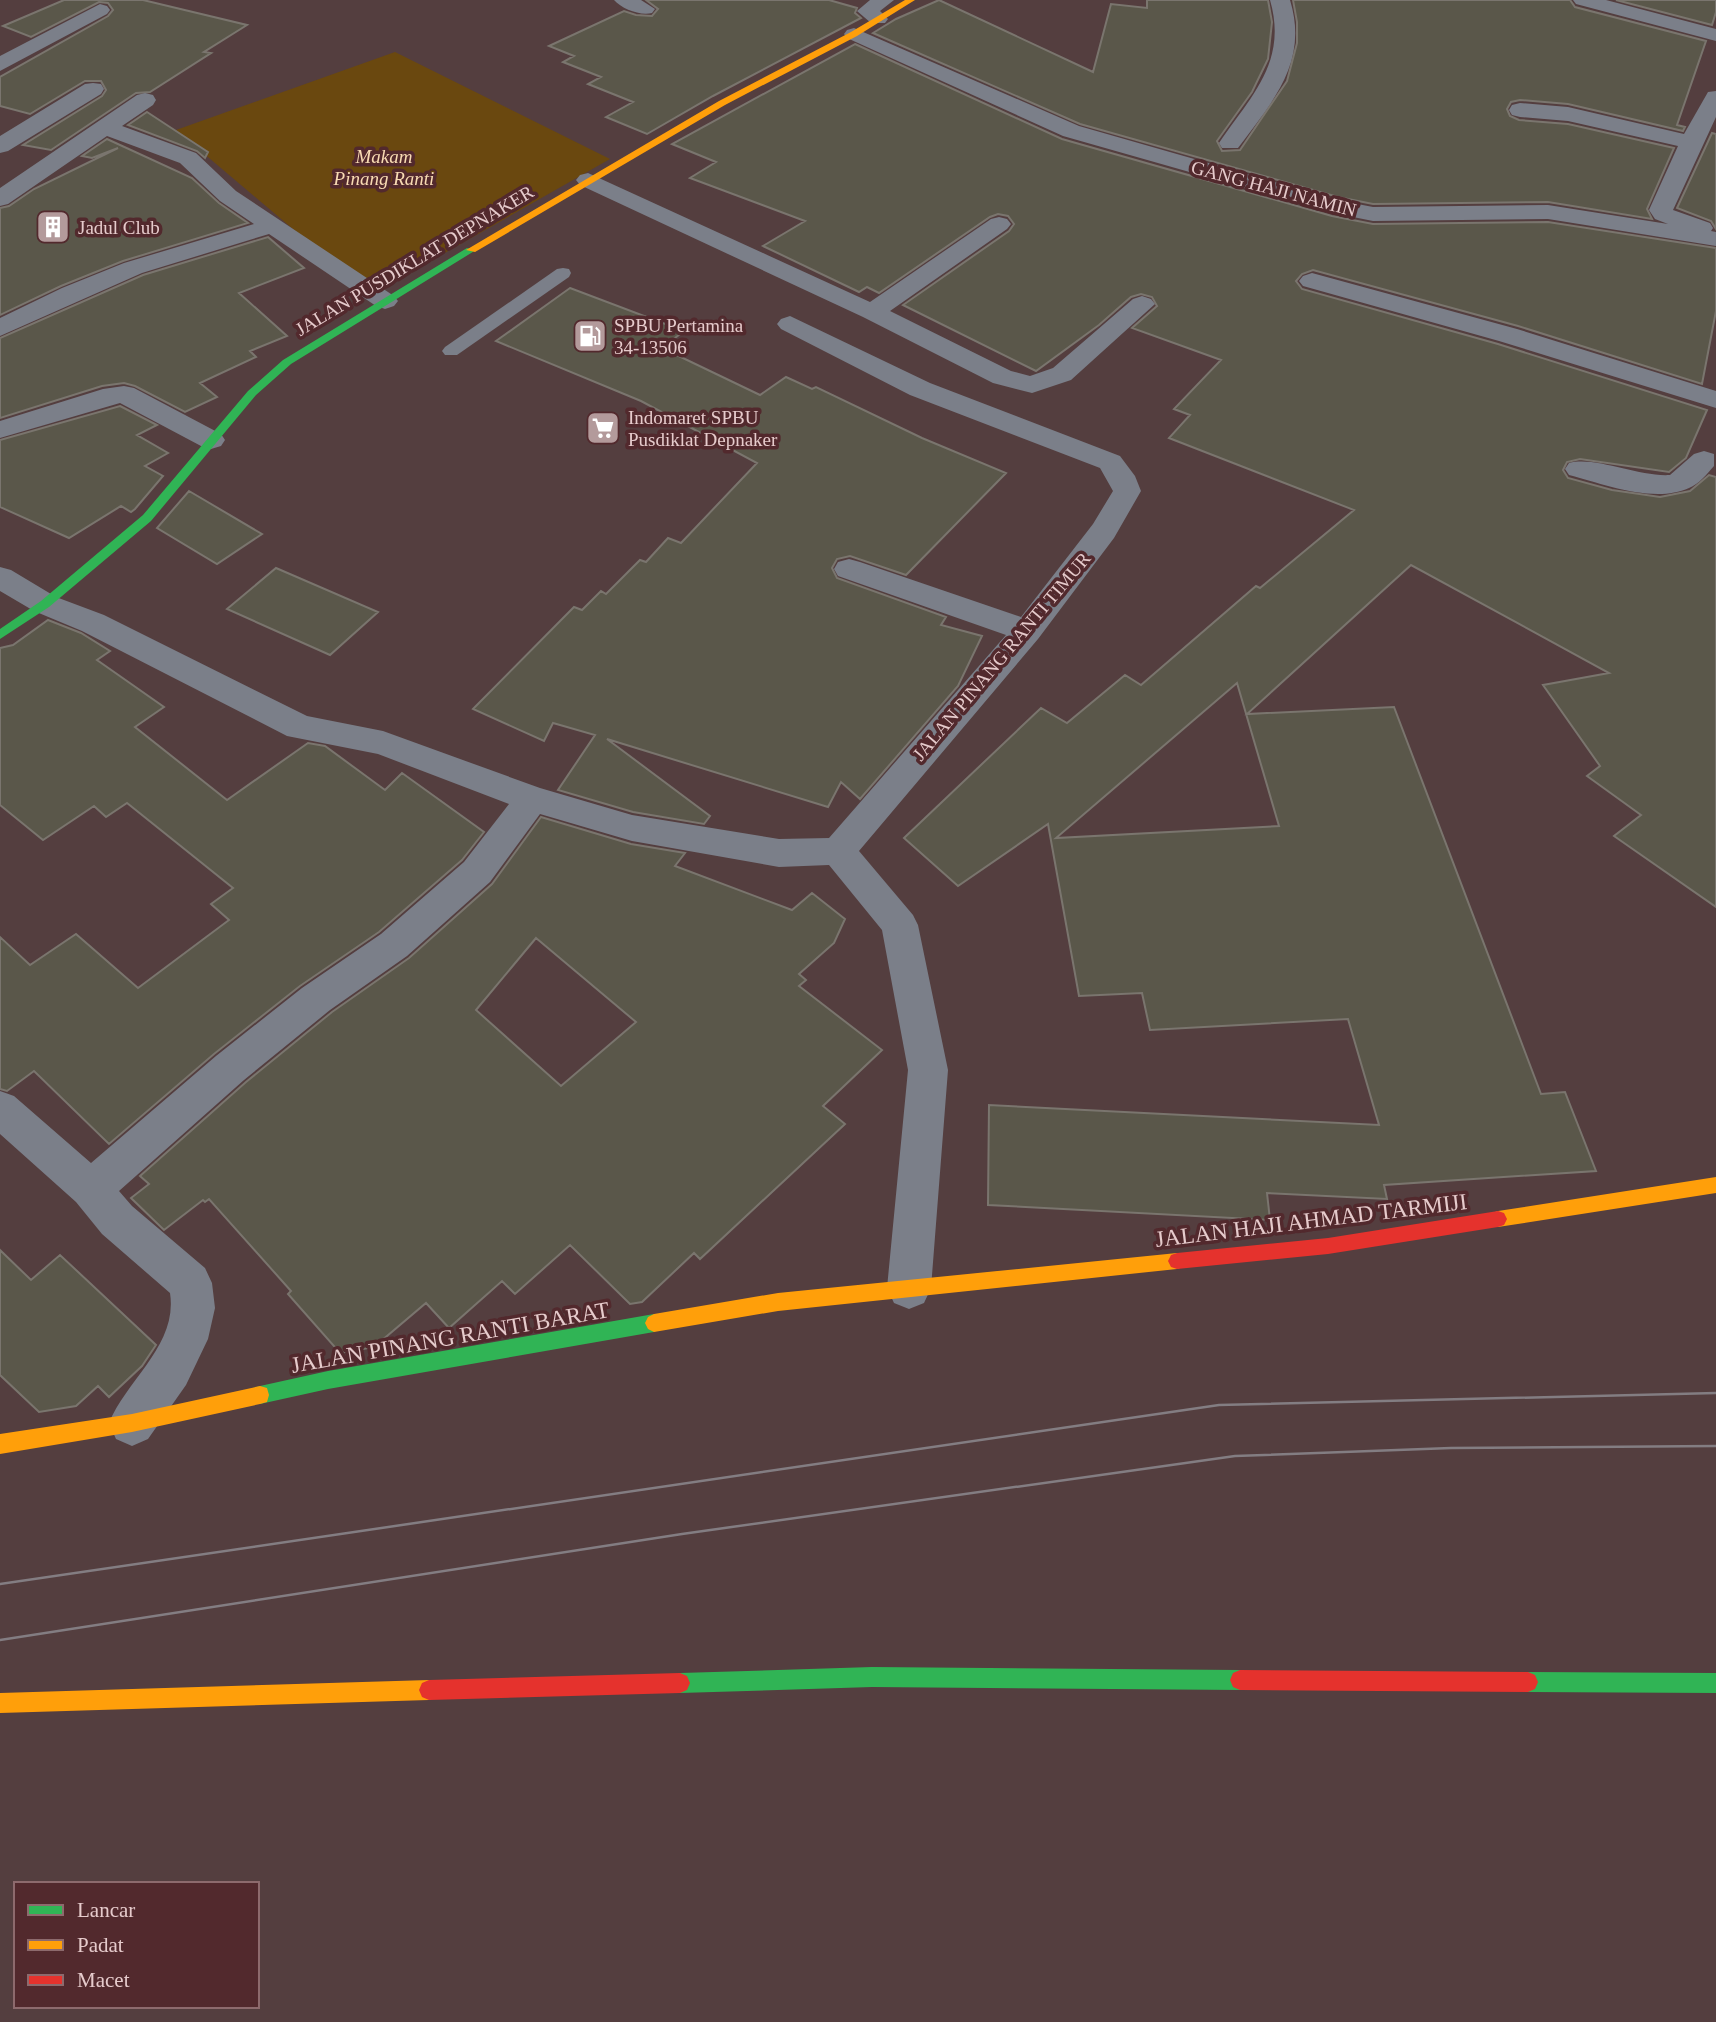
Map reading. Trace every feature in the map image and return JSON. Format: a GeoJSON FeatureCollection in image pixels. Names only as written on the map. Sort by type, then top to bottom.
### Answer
{"type":"FeatureCollection","features":[{"type":"Feature","properties":{"kind":"main road","name":"JALAN PUSDIKLAT DEPNAKER"},"geometry":{"type":"LineString","coordinates":[[0,635],[45,604],[147,518],[252,393],[287,362],[590,179],[855,34],[881,9],[911,0]]}},
{"type":"Feature","properties":{"kind":"main road","name":"JALAN HAJI AHMAD TARMIJI"},"geometry":{"type":"LineString","coordinates":[[909,1288],[1328,1246],[1716,1185]]}},
{"type":"Feature","properties":{"kind":"main road","name":"JALAN PINANG RANTI BARAT"},"geometry":{"type":"LineString","coordinates":[[0,1444],[132,1423],[342,1377],[778,1302],[909,1288]]}},
{"type":"Feature","properties":{"kind":"main road"},"geometry":{"type":"LineString","coordinates":[[0,1703],[872,1677],[1716,1683]]}},
{"type":"Feature","properties":{"kind":"street"},"geometry":{"type":"LineString","coordinates":[[624,0],[645,9]]}},
{"type":"Feature","properties":{"kind":"street"},"geometry":{"type":"LineString","coordinates":[[1230,144],[1255,110],[1284,52],[1287,31],[1280,0]]}},
{"type":"Feature","properties":{"kind":"street"},"geometry":{"type":"LineString","coordinates":[[1583,0],[1657,17],[1716,35]]}},
{"type":"Feature","properties":{"kind":"street"},"geometry":{"type":"LineString","coordinates":[[1657,17],[1672,0]]}},
{"type":"Feature","properties":{"kind":"street"},"geometry":{"type":"LineString","coordinates":[[0,65],[100,10]]}},
{"type":"Feature","properties":{"kind":"street","name":"GANG HAJI NAMIN"},"geometry":{"type":"LineString","coordinates":[[855,34],[1071,131],[1333,206],[1374,214],[1548,212],[1716,239]]}},
{"type":"Feature","properties":{"kind":"street"},"geometry":{"type":"LineString","coordinates":[[0,146],[93,89]]}},
{"type":"Feature","properties":{"kind":"street"},"geometry":{"type":"LineString","coordinates":[[1716,97],[1661,210],[1663,214],[1716,233]]}},
{"type":"Feature","properties":{"kind":"street"},"geometry":{"type":"LineString","coordinates":[[2,195],[145,100]]}},
{"type":"Feature","properties":{"kind":"street"},"geometry":{"type":"LineString","coordinates":[[1520,110],[1569,114],[1692,142]]}},
{"type":"Feature","properties":{"kind":"street"},"geometry":{"type":"LineString","coordinates":[[105,127],[188,158],[228,195],[385,301]]}},
{"type":"Feature","properties":{"kind":"street"},"geometry":{"type":"LineString","coordinates":[[590,179],[872,312],[1002,377],[1032,385],[1062,374],[1142,304]]}},
{"type":"Feature","properties":{"kind":"street"},"geometry":{"type":"LineString","coordinates":[[0,328],[71,293],[133,268],[275,225]]}},
{"type":"Feature","properties":{"kind":"street"},"geometry":{"type":"LineString","coordinates":[[872,312],[999,225]]}},
{"type":"Feature","properties":{"kind":"street"},"geometry":{"type":"LineString","coordinates":[[1312,281],[1508,335],[1710,432],[1687,478],[1675,484],[1654,484],[1579,469]]}},
{"type":"Feature","properties":{"kind":"street","name":"JALAN PINANG RANTI TIMUR"},"geometry":{"type":"LineString","coordinates":[[790,324],[920,389],[1110,462],[1121,476],[1127,491],[1119,508],[1027,631],[838,851]]}},
{"type":"Feature","properties":{"kind":"street"},"geometry":{"type":"LineString","coordinates":[[0,430],[113,395],[124,394],[211,440]]}},
{"type":"Feature","properties":{"kind":"street"},"geometry":{"type":"LineString","coordinates":[[849,569],[1027,631]]}},
{"type":"Feature","properties":{"kind":"street"},"geometry":{"type":"LineString","coordinates":[[0,577],[45,604],[93,623],[299,727],[383,743],[532,799],[632,828],[779,853],[838,851],[900,925],[929,1070],[909,1288]]}},
{"type":"Feature","properties":{"kind":"street"},"geometry":{"type":"LineString","coordinates":[[90,1189],[230,1068],[317,999],[404,936],[477,872],[532,799]]}},
{"type":"Feature","properties":{"kind":"street"},"geometry":{"type":"LineString","coordinates":[[0,1109],[90,1189],[117,1220],[190,1283],[193,1311],[188,1331],[172,1363],[132,1423]]}},
{"type":"Feature","properties":{"kind":"lane"},"geometry":{"type":"LineString","coordinates":[[451,351],[563,273]]}},
{"type":"Feature","properties":{"kind":"green space","name":"Makam Pinang Ranti"},"geometry":{"type":"Polygon","coordinates":[[[395,52],[610,159],[371,295],[176,130],[395,52]]]}},
{"type":"Feature","properties":{"kind":"building"},"geometry":{"type":"Polygon","coordinates":[[[64,0],[143,0],[247,25],[204,52],[211,53],[150,92],[136,93],[51,150],[23,145],[102,96],[106,90],[101,81],[85,81],[30,114],[0,106],[0,77],[108,16],[113,10],[108,3],[99,2],[31,37],[3,26],[64,0]]]}},
{"type":"Feature","properties":{"kind":"building"},"geometry":{"type":"Polygon","coordinates":[[[646,0],[829,0],[857,8],[855,13],[861,18],[647,134],[606,117],[633,102],[588,84],[601,77],[563,62],[574,56],[549,46],[624,11],[652,16],[658,9],[646,0]]]}},
{"type":"Feature","properties":{"kind":"building"},"geometry":{"type":"Polygon","coordinates":[[[939,0],[1093,72],[1111,4],[1147,8],[1147,0],[1268,0],[1272,22],[1268,59],[1252,92],[1217,141],[1222,151],[1240,150],[1287,81],[1297,43],[1293,0],[1570,0],[1575,7],[1706,41],[1677,125],[1685,127],[1683,131],[1568,104],[1520,100],[1511,102],[1507,109],[1510,116],[1519,120],[1568,124],[1674,148],[1647,209],[1652,219],[1548,202],[1373,204],[1338,197],[1080,124],[873,33],[896,19],[939,0]]]}},
{"type":"Feature","properties":{"kind":"building"},"geometry":{"type":"Polygon","coordinates":[[[1616,0],[1716,0],[1716,12],[1712,25],[1616,0]]]}},
{"type":"Feature","properties":{"kind":"building"},"geometry":{"type":"Polygon","coordinates":[[[855,44],[1062,139],[1332,216],[1373,224],[1548,222],[1716,248],[1716,311],[1702,384],[1518,326],[1313,270],[1302,274],[1296,281],[1302,289],[1498,344],[1707,410],[1686,458],[1669,472],[1580,459],[1567,462],[1563,470],[1568,478],[1612,490],[1660,497],[1690,491],[1709,475],[1716,477],[1716,907],[1614,836],[1641,815],[1587,776],[1600,766],[1543,685],[1609,673],[1411,565],[1247,714],[1394,707],[1541,1094],[1565,1092],[1596,1171],[1384,1185],[1387,1199],[1267,1193],[1270,1220],[988,1205],[989,1105],[1379,1125],[1348,1019],[1150,1030],[1142,993],[1079,996],[1048,824],[958,886],[904,838],[1041,708],[1067,723],[1125,675],[1141,685],[1256,586],[1260,588],[1354,510],[1169,438],[1190,415],[1174,409],[1221,360],[1132,328],[1157,306],[1152,297],[1141,294],[1131,297],[1099,325],[1036,371],[903,305],[1009,231],[1014,224],[1008,216],[998,214],[990,217],[879,293],[867,287],[859,292],[763,246],[805,221],[690,178],[716,162],[672,144],[855,44]],[[1237,683],[1056,838],[1279,826],[1237,683]]]}},
{"type":"Feature","properties":{"kind":"building"},"geometry":{"type":"Polygon","coordinates":[[[147,112],[208,152],[205,158],[197,151],[128,125],[147,112]]]}},
{"type":"Feature","properties":{"kind":"building"},"geometry":{"type":"Polygon","coordinates":[[[1712,133],[1716,134],[1716,229],[1711,221],[1677,208],[1712,133]]]}},
{"type":"Feature","properties":{"kind":"building"},"geometry":{"type":"Polygon","coordinates":[[[107,139],[192,178],[219,203],[248,223],[123,261],[0,315],[0,208],[9,206],[34,189],[118,148],[92,158],[82,156],[107,139]]]}},
{"type":"Feature","properties":{"kind":"building"},"geometry":{"type":"Polygon","coordinates":[[[268,237],[304,268],[239,293],[287,336],[250,351],[256,357],[200,383],[217,397],[185,412],[124,383],[102,386],[0,418],[0,338],[143,275],[268,237]]]}},
{"type":"Feature","properties":{"kind":"building"},"geometry":{"type":"Polygon","coordinates":[[[570,288],[684,331],[662,348],[760,395],[786,377],[812,389],[816,387],[922,438],[1006,473],[906,575],[850,556],[837,559],[832,568],[837,578],[946,617],[941,625],[982,636],[958,686],[860,799],[841,782],[828,807],[607,739],[710,816],[704,824],[633,812],[558,790],[595,735],[553,723],[544,741],[473,709],[574,607],[582,610],[601,591],[606,594],[640,560],[646,562],[668,538],[681,543],[757,463],[641,401],[496,341],[570,288]]]}},
{"type":"Feature","properties":{"kind":"building"},"geometry":{"type":"Polygon","coordinates":[[[120,406],[157,425],[137,435],[168,453],[145,466],[163,476],[135,509],[131,512],[121,506],[69,538],[0,507],[0,440],[120,406]]]}},
{"type":"Feature","properties":{"kind":"building"},"geometry":{"type":"Polygon","coordinates":[[[189,491],[262,534],[217,564],[157,528],[189,491]]]}},
{"type":"Feature","properties":{"kind":"building"},"geometry":{"type":"Polygon","coordinates":[[[276,568],[378,612],[330,655],[227,609],[276,568]]]}},
{"type":"Feature","properties":{"kind":"building"},"geometry":{"type":"Polygon","coordinates":[[[48,620],[81,633],[110,651],[97,660],[164,707],[135,727],[227,800],[308,743],[325,746],[385,790],[402,773],[484,832],[462,860],[379,932],[300,986],[214,1054],[109,1144],[34,1071],[7,1091],[0,1089],[0,937],[30,965],[76,934],[138,988],[229,920],[211,904],[233,888],[127,803],[106,817],[94,806],[43,840],[0,805],[0,648],[13,645],[48,620]]]}},
{"type":"Feature","properties":{"kind":"building"},"geometry":{"type":"Polygon","coordinates":[[[541,817],[631,844],[685,853],[675,866],[792,910],[812,893],[845,919],[834,943],[799,974],[806,980],[799,986],[882,1050],[823,1106],[845,1124],[700,1259],[694,1253],[642,1302],[630,1304],[570,1245],[515,1294],[502,1281],[449,1328],[426,1303],[374,1347],[340,1353],[288,1294],[291,1291],[209,1199],[205,1202],[203,1200],[164,1230],[131,1198],[149,1184],[140,1176],[246,1082],[332,1012],[409,958],[492,884],[541,817]],[[536,938],[476,1010],[561,1086],[636,1022],[536,938]]]}},
{"type":"Feature","properties":{"kind":"building"},"geometry":{"type":"Polygon","coordinates":[[[0,1250],[31,1280],[60,1255],[156,1345],[142,1366],[109,1397],[98,1386],[76,1406],[39,1412],[0,1375],[0,1250]]]}},
{"type":"Feature","properties":{"kind":"tram line"},"geometry":{"type":"LineString","coordinates":[[0,1584],[1219,1405],[1716,1393]]}},
{"type":"Feature","properties":{"kind":"tram line"},"geometry":{"type":"LineString","coordinates":[[0,1640],[682,1534],[1235,1456],[1451,1448],[1716,1446]]}},
{"type":"Feature","properties":{"kind":"traffic: fast"},"geometry":{"type":"LineString","coordinates":[[0,635],[45,604],[147,518],[252,393],[287,362],[471,250]]}},
{"type":"Feature","properties":{"kind":"traffic: fast"},"geometry":{"type":"LineString","coordinates":[[260,1395],[328,1380],[654,1323]]}},
{"type":"Feature","properties":{"kind":"traffic: fast"},"geometry":{"type":"LineString","coordinates":[[680,1683],[872,1677],[1240,1680]]}},
{"type":"Feature","properties":{"kind":"traffic: fast"},"geometry":{"type":"LineString","coordinates":[[1528,1682],[1716,1683]]}},
{"type":"Feature","properties":{"kind":"traffic: slow"},"geometry":{"type":"LineString","coordinates":[[471,250],[722,103],[854,34],[911,0]]}},
{"type":"Feature","properties":{"kind":"traffic: slow"},"geometry":{"type":"LineString","coordinates":[[1498,1219],[1716,1185]]}},
{"type":"Feature","properties":{"kind":"traffic: slow"},"geometry":{"type":"LineString","coordinates":[[654,1323],[778,1302],[1177,1261]]}},
{"type":"Feature","properties":{"kind":"traffic: slow"},"geometry":{"type":"LineString","coordinates":[[0,1444],[132,1423],[260,1395]]}},
{"type":"Feature","properties":{"kind":"traffic: slow"},"geometry":{"type":"LineString","coordinates":[[0,1703],[429,1690]]}},
{"type":"Feature","properties":{"kind":"traffic: jam"},"geometry":{"type":"LineString","coordinates":[[1177,1261],[1328,1246],[1498,1219]]}},
{"type":"Feature","properties":{"kind":"traffic: jam"},"geometry":{"type":"LineString","coordinates":[[1240,1680],[1528,1682]]}},
{"type":"Feature","properties":{"kind":"traffic: jam"},"geometry":{"type":"LineString","coordinates":[[429,1690],[680,1683]]}},
{"type":"Feature","properties":{"kind":"place","name":"Jadul Club"},"geometry":{"type":"Point","coordinates":[53,227]}},
{"type":"Feature","properties":{"kind":"place","name":"SPBU Pertamina 34-13506"},"geometry":{"type":"Point","coordinates":[590,336]}},
{"type":"Feature","properties":{"kind":"place","name":"Indomaret SPBU Pusdiklat Depnaker"},"geometry":{"type":"Point","coordinates":[603,428]}}]}
